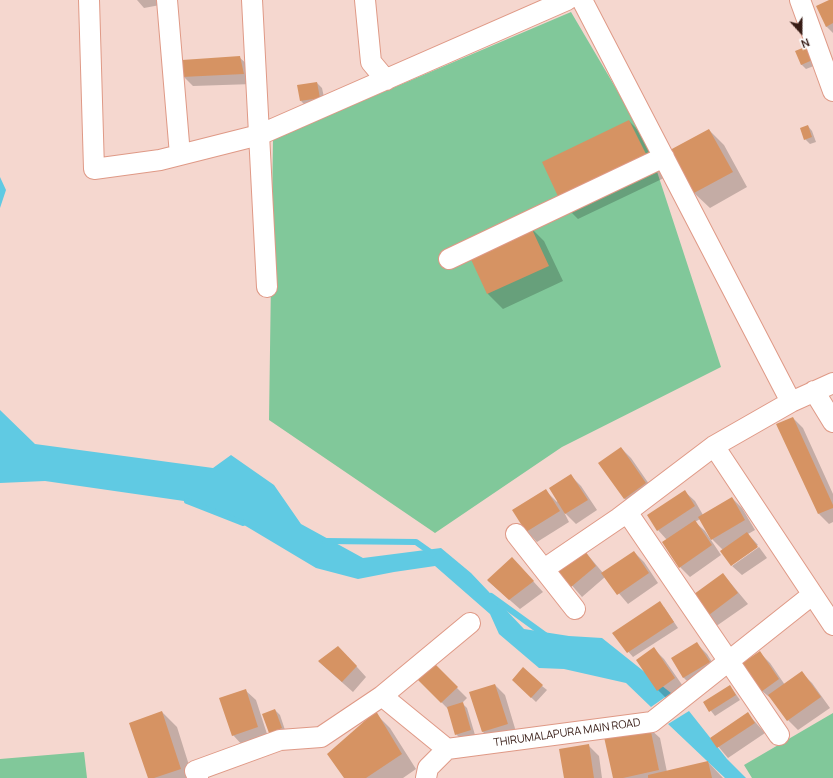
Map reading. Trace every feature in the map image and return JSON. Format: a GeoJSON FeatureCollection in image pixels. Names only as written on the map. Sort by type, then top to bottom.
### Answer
{"type":"FeatureCollection","features":[{"type":"Feature","properties":{"kind":"street"},"geometry":{"type":"LineString","coordinates":[[88,0],[94,169],[160,160],[259,136],[567,0]]}},
{"type":"Feature","properties":{"kind":"street"},"geometry":{"type":"LineString","coordinates":[[167,0],[180,155]]}},
{"type":"Feature","properties":{"kind":"street"},"geometry":{"type":"LineString","coordinates":[[252,0],[267,287]]}},
{"type":"Feature","properties":{"kind":"street"},"geometry":{"type":"LineString","coordinates":[[365,0],[371,62],[386,80]]}},
{"type":"Feature","properties":{"kind":"street"},"geometry":{"type":"LineString","coordinates":[[582,0],[791,402]]}},
{"type":"Feature","properties":{"kind":"street"},"geometry":{"type":"LineString","coordinates":[[800,0],[833,91]]}},
{"type":"Feature","properties":{"kind":"street"},"geometry":{"type":"LineString","coordinates":[[449,259],[664,157]]}},
{"type":"Feature","properties":{"kind":"street"},"geometry":{"type":"LineString","coordinates":[[544,569],[627,512],[714,446],[791,402],[833,383]]}},
{"type":"Feature","properties":{"kind":"street"},"geometry":{"type":"LineString","coordinates":[[814,391],[833,422]]}},
{"type":"Feature","properties":{"kind":"street"},"geometry":{"type":"LineString","coordinates":[[714,446],[833,625]]}},
{"type":"Feature","properties":{"kind":"street"},"geometry":{"type":"LineString","coordinates":[[627,512],[780,735]]}},
{"type":"Feature","properties":{"kind":"street"},"geometry":{"type":"LineString","coordinates":[[516,534],[575,609]]}},
{"type":"Feature","properties":{"kind":"street","name":"THIRUMALAPURA MAIN ROAD"},"geometry":{"type":"LineString","coordinates":[[447,749],[652,722],[812,595]]}},
{"type":"Feature","properties":{"kind":"street"},"geometry":{"type":"LineString","coordinates":[[198,778],[195,771],[280,740],[321,737],[382,696],[470,623]]}},
{"type":"Feature","properties":{"kind":"street"},"geometry":{"type":"LineString","coordinates":[[382,696],[447,749],[428,768],[426,778]]}},
{"type":"Feature","properties":{"kind":"green space"},"geometry":{"type":"Polygon","coordinates":[[[571,12],[647,141],[721,367],[562,447],[435,533],[269,420],[273,139],[571,12]]]}},
{"type":"Feature","properties":{"kind":"green space"},"geometry":{"type":"Polygon","coordinates":[[[833,713],[833,778],[752,778],[744,765],[833,713]]]}},
{"type":"Feature","properties":{"kind":"green space"},"geometry":{"type":"Polygon","coordinates":[[[84,752],[87,778],[0,778],[0,759],[84,752]]]}},
{"type":"Feature","properties":{"kind":"water"},"geometry":{"type":"Polygon","coordinates":[[[0,177],[6,190],[0,208],[0,177]]]}},
{"type":"Feature","properties":{"kind":"water"},"geometry":{"type":"Polygon","coordinates":[[[0,410],[35,444],[213,468],[231,455],[274,485],[301,524],[363,558],[441,548],[471,573],[524,629],[569,636],[602,638],[671,693],[651,707],[626,683],[564,669],[539,668],[499,634],[490,614],[435,566],[358,579],[316,568],[239,522],[191,502],[45,481],[0,483],[0,410]]]}},
{"type":"Feature","properties":{"kind":"water"},"geometry":{"type":"Polygon","coordinates":[[[689,711],[727,759],[746,778],[725,778],[668,724],[689,711]]]}},
{"type":"Feature","properties":{"kind":"building"},"geometry":{"type":"Polygon","coordinates":[[[829,0],[833,0],[833,23],[826,27],[816,6],[829,0]]]}},
{"type":"Feature","properties":{"kind":"building"},"geometry":{"type":"Polygon","coordinates":[[[810,45],[815,59],[801,65],[795,51],[810,45]]]}},
{"type":"Feature","properties":{"kind":"building"},"geometry":{"type":"Polygon","coordinates":[[[240,56],[244,74],[182,77],[182,60],[240,56]]]}},
{"type":"Feature","properties":{"kind":"building"},"geometry":{"type":"Polygon","coordinates":[[[317,82],[320,98],[300,101],[297,85],[317,82]]]}},
{"type":"Feature","properties":{"kind":"building"},"geometry":{"type":"Polygon","coordinates":[[[629,120],[650,162],[562,205],[542,162],[629,120]]]}},
{"type":"Feature","properties":{"kind":"building"},"geometry":{"type":"Polygon","coordinates":[[[808,125],[812,137],[804,140],[800,128],[808,125]]]}},
{"type":"Feature","properties":{"kind":"building"},"geometry":{"type":"Polygon","coordinates":[[[709,129],[733,172],[694,193],[670,150],[709,129]]]}},
{"type":"Feature","properties":{"kind":"building"},"geometry":{"type":"Polygon","coordinates":[[[530,225],[549,266],[487,294],[468,253],[530,225]]]}},
{"type":"Feature","properties":{"kind":"building"},"geometry":{"type":"Polygon","coordinates":[[[793,417],[833,505],[833,508],[818,514],[776,424],[793,417]]]}},
{"type":"Feature","properties":{"kind":"building"},"geometry":{"type":"Polygon","coordinates":[[[621,447],[646,483],[624,499],[598,463],[621,447]]]}},
{"type":"Feature","properties":{"kind":"building"},"geometry":{"type":"Polygon","coordinates":[[[571,474],[588,500],[565,514],[549,488],[571,474]]]}},
{"type":"Feature","properties":{"kind":"building"},"geometry":{"type":"Polygon","coordinates":[[[546,489],[560,511],[526,532],[512,510],[546,489]]]}},
{"type":"Feature","properties":{"kind":"building"},"geometry":{"type":"Polygon","coordinates":[[[685,490],[695,506],[657,531],[647,515],[685,490]]]}},
{"type":"Feature","properties":{"kind":"building"},"geometry":{"type":"Polygon","coordinates":[[[732,497],[745,520],[711,540],[698,517],[732,497]]]}},
{"type":"Feature","properties":{"kind":"building"},"geometry":{"type":"Polygon","coordinates":[[[695,520],[712,545],[679,568],[662,542],[695,520]]]}},
{"type":"Feature","properties":{"kind":"building"},"geometry":{"type":"Polygon","coordinates":[[[747,532],[758,547],[731,566],[720,551],[747,532]]]}},
{"type":"Feature","properties":{"kind":"building"},"geometry":{"type":"Polygon","coordinates":[[[582,547],[596,566],[571,587],[554,566],[582,547]]]}},
{"type":"Feature","properties":{"kind":"building"},"geometry":{"type":"Polygon","coordinates":[[[634,551],[649,573],[617,595],[601,573],[634,551]]]}},
{"type":"Feature","properties":{"kind":"building"},"geometry":{"type":"Polygon","coordinates":[[[512,557],[534,581],[509,600],[487,580],[512,557]]]}},
{"type":"Feature","properties":{"kind":"building"},"geometry":{"type":"Polygon","coordinates":[[[723,573],[738,593],[705,618],[690,597],[723,573]]]}},
{"type":"Feature","properties":{"kind":"building"},"geometry":{"type":"Polygon","coordinates":[[[660,601],[674,622],[627,653],[612,633],[660,601]]]}},
{"type":"Feature","properties":{"kind":"building"},"geometry":{"type":"Polygon","coordinates":[[[697,642],[710,662],[683,678],[671,658],[697,642]]]}},
{"type":"Feature","properties":{"kind":"building"},"geometry":{"type":"Polygon","coordinates":[[[338,646],[357,666],[342,682],[318,661],[338,646]]]}},
{"type":"Feature","properties":{"kind":"building"},"geometry":{"type":"Polygon","coordinates":[[[654,647],[675,678],[657,691],[636,660],[654,647]]]}},
{"type":"Feature","properties":{"kind":"building"},"geometry":{"type":"Polygon","coordinates":[[[760,651],[779,679],[761,692],[741,664],[760,651]]]}},
{"type":"Feature","properties":{"kind":"building"},"geometry":{"type":"Polygon","coordinates":[[[435,664],[458,687],[441,703],[418,680],[435,664]]]}},
{"type":"Feature","properties":{"kind":"building"},"geometry":{"type":"Polygon","coordinates":[[[523,667],[543,685],[531,698],[512,680],[523,667]]]}},
{"type":"Feature","properties":{"kind":"building"},"geometry":{"type":"Polygon","coordinates":[[[802,671],[821,697],[787,721],[768,695],[802,671]]]}},
{"type":"Feature","properties":{"kind":"building"},"geometry":{"type":"Polygon","coordinates":[[[495,684],[508,724],[482,732],[469,692],[495,684]]]}},
{"type":"Feature","properties":{"kind":"building"},"geometry":{"type":"Polygon","coordinates":[[[730,685],[736,695],[709,712],[703,702],[730,685]]]}},
{"type":"Feature","properties":{"kind":"building"},"geometry":{"type":"Polygon","coordinates":[[[246,689],[258,727],[232,736],[219,698],[246,689]]]}},
{"type":"Feature","properties":{"kind":"building"},"geometry":{"type":"Polygon","coordinates":[[[463,702],[471,730],[455,735],[447,707],[463,702]]]}},
{"type":"Feature","properties":{"kind":"building"},"geometry":{"type":"Polygon","coordinates":[[[275,709],[282,728],[269,733],[262,714],[275,709]]]}},
{"type":"Feature","properties":{"kind":"building"},"geometry":{"type":"Polygon","coordinates":[[[162,711],[181,769],[154,778],[148,778],[129,723],[162,711]]]}},
{"type":"Feature","properties":{"kind":"building"},"geometry":{"type":"Polygon","coordinates":[[[376,711],[402,754],[366,778],[344,778],[327,754],[376,711]]]}},
{"type":"Feature","properties":{"kind":"building"},"geometry":{"type":"Polygon","coordinates":[[[748,712],[755,723],[717,748],[710,738],[748,712]]]}},
{"type":"Feature","properties":{"kind":"building"},"geometry":{"type":"Polygon","coordinates":[[[650,727],[659,770],[623,778],[613,778],[604,737],[650,727]]]}},
{"type":"Feature","properties":{"kind":"building"},"geometry":{"type":"Polygon","coordinates":[[[589,744],[594,778],[564,778],[559,749],[589,744]]]}},
{"type":"Feature","properties":{"kind":"building"},"geometry":{"type":"Polygon","coordinates":[[[708,761],[712,778],[648,778],[648,775],[708,761]]]}},
{"type":"Feature","properties":{"kind":"waterway"},"geometry":{"type":"LineString","coordinates":[[187,501],[243,523]]}},
{"type":"Feature","properties":{"kind":"waterway"},"geometry":{"type":"LineString","coordinates":[[325,541],[416,542],[433,554]]}},
{"type":"Feature","properties":{"kind":"waterway"},"geometry":{"type":"LineString","coordinates":[[491,596],[545,635]]}}]}
